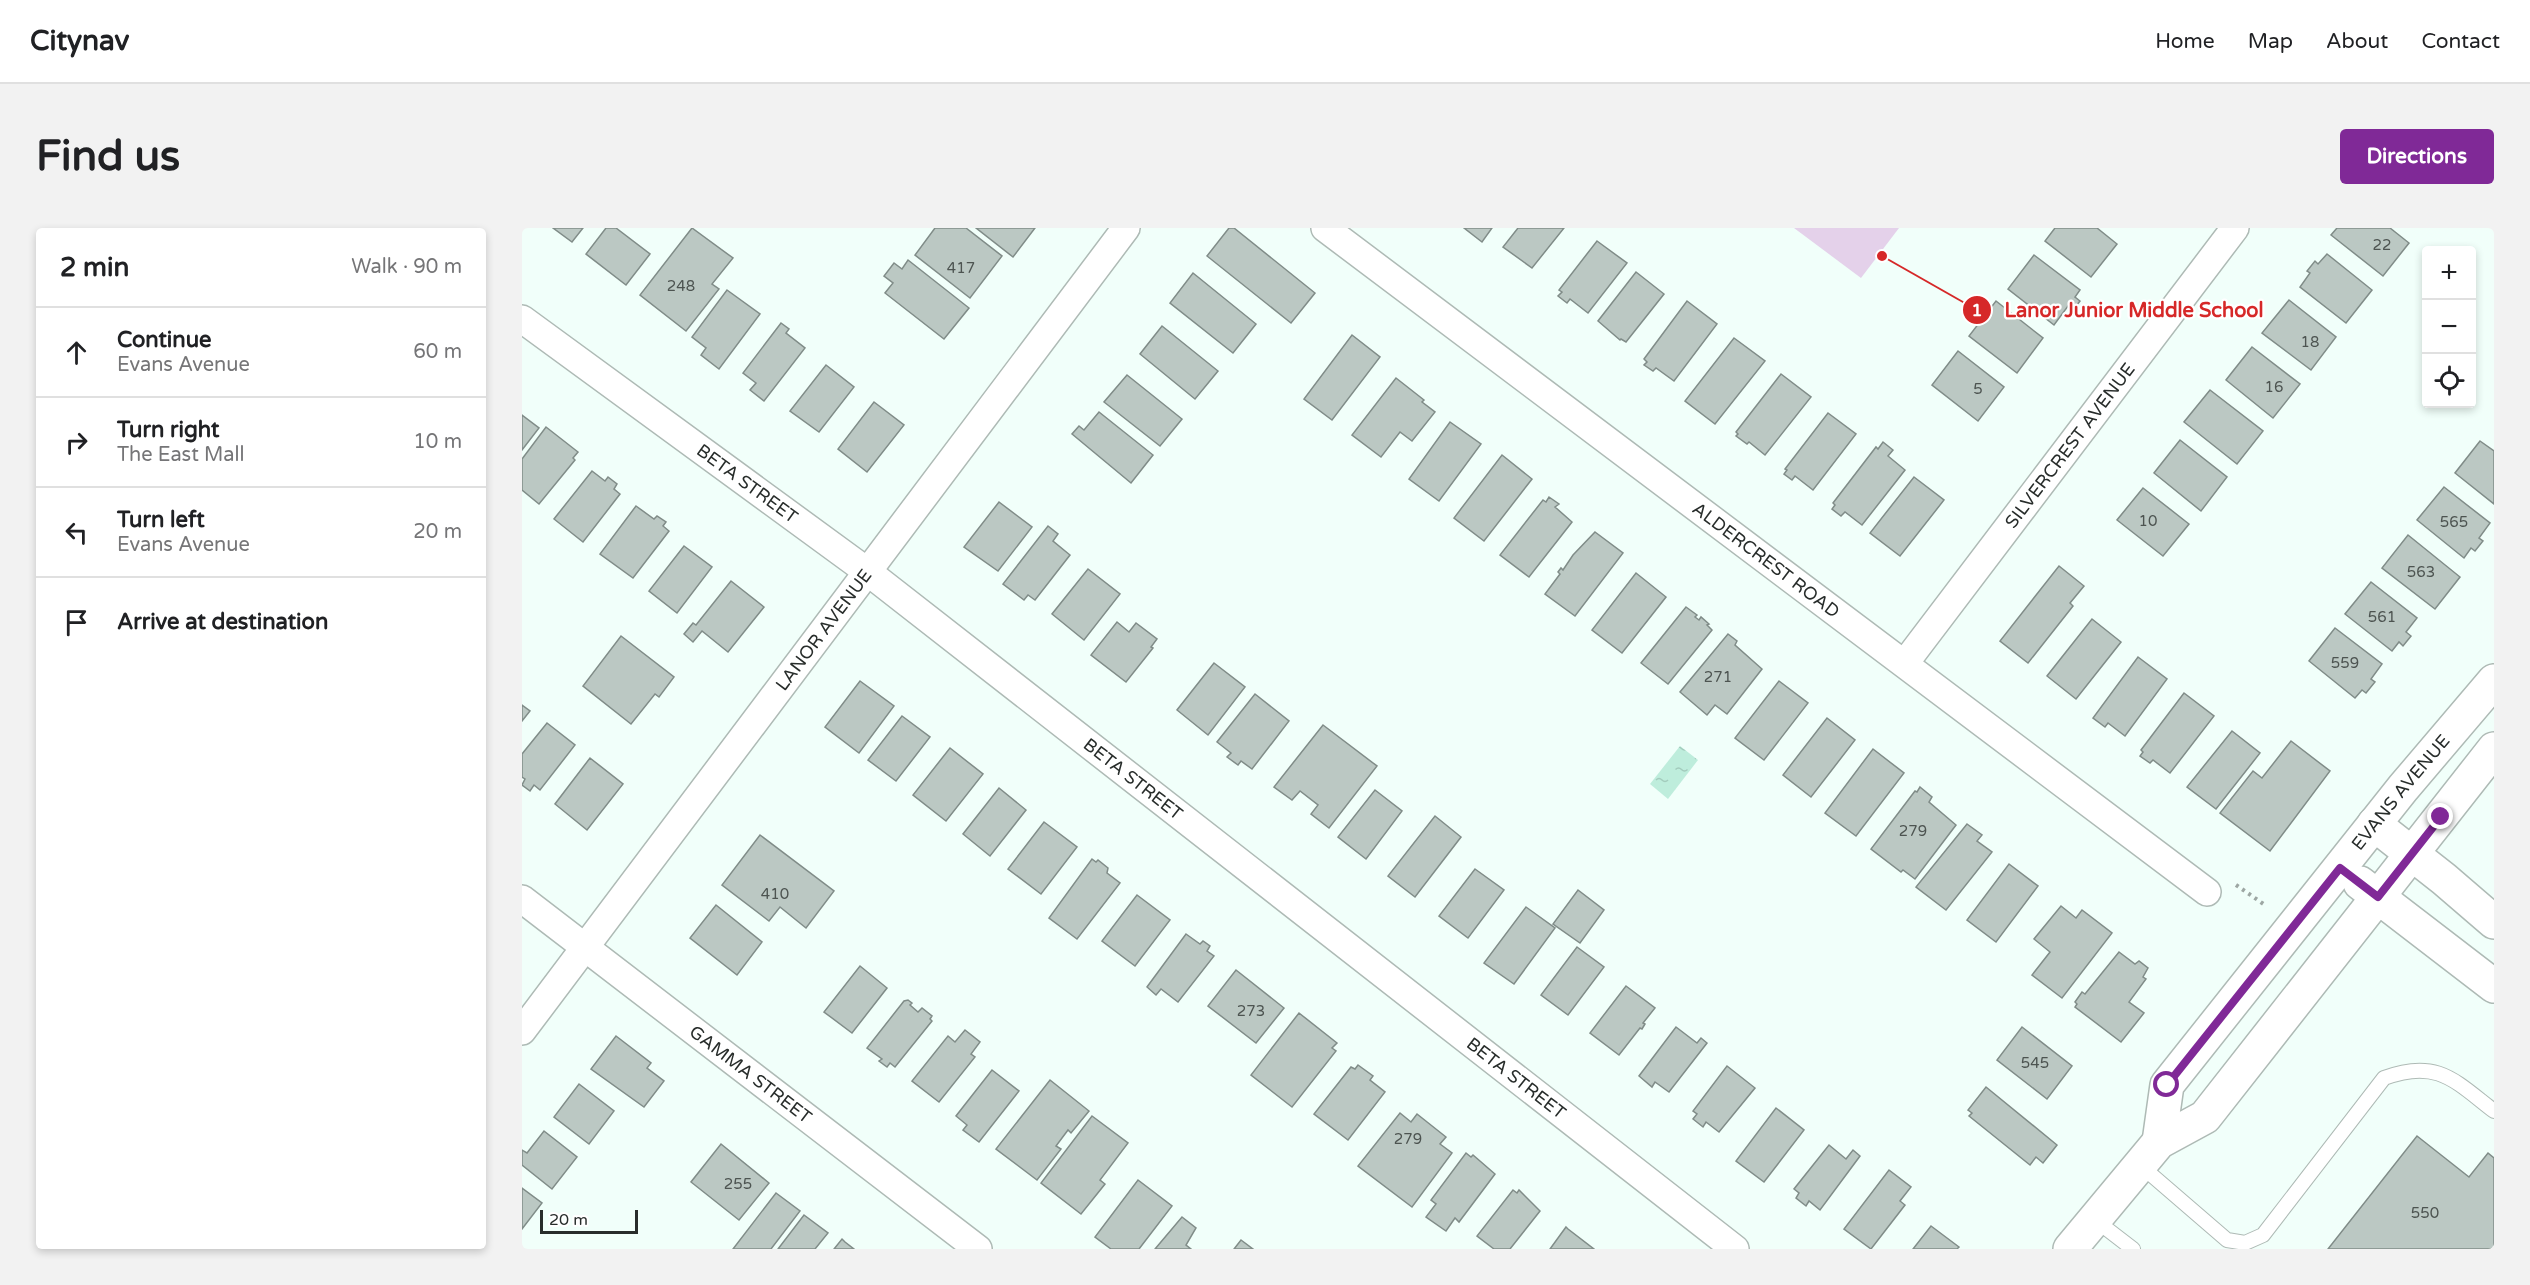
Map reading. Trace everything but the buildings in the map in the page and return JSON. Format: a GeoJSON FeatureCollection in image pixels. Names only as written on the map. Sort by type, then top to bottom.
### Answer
{"type":"FeatureCollection","features":[{"type":"Feature","properties":{"kind":"main road","name":"EVANS AVENUE"},"geometry":{"type":"LineString","coordinates":[[2149,1154],[2167,1085],[2374,824],[2494,681]]}},
{"type":"Feature","properties":{"kind":"main road"},"geometry":{"type":"LineString","coordinates":[[2070,1249],[2149,1154],[2205,1117],[2494,749]]}},
{"type":"Feature","properties":{"kind":"main road"},"geometry":{"type":"LineString","coordinates":[[2374,824],[2494,922]]}},
{"type":"Feature","properties":{"kind":"main road"},"geometry":{"type":"LineString","coordinates":[[2340,868],[2494,986]]}},
{"type":"Feature","properties":{"kind":"street","name":"LANOR AVENUE"},"geometry":{"type":"LineString","coordinates":[[522,1031],[1126,228]]}},
{"type":"Feature","properties":{"kind":"street","name":"ALDERCREST ROAD"},"geometry":{"type":"LineString","coordinates":[[1325,228],[2207,892]]}},
{"type":"Feature","properties":{"kind":"street","name":"SILVERCREST AVENUE"},"geometry":{"type":"LineString","coordinates":[[1905,663],[2235,228]]}},
{"type":"Feature","properties":{"kind":"street","name":"BETA STREET"},"geometry":{"type":"LineString","coordinates":[[522,320],[868,572],[1735,1249]]}},
{"type":"Feature","properties":{"kind":"street","name":"GAMMA STREET"},"geometry":{"type":"LineString","coordinates":[[522,898],[978,1249]]}},
{"type":"Feature","properties":{"kind":"lane"},"geometry":{"type":"LineString","coordinates":[[2149,1154],[2227,1240],[2245,1243],[2263,1234],[2384,1078],[2400,1072],[2428,1071],[2447,1075],[2494,1111]]}},
{"type":"Feature","properties":{"kind":"lane"},"geometry":{"type":"LineString","coordinates":[[2094,1218],[2133,1249]]}},
{"type":"Feature","properties":{"kind":"shaded area"},"geometry":{"type":"Polygon","coordinates":[[[1794,228],[1899,228],[1861,278],[1794,228]]]}},
{"type":"Feature","properties":{"kind":"water"},"geometry":{"type":"Polygon","coordinates":[[[1680,746],[1698,760],[1668,799],[1650,784],[1680,746]]]}},
{"type":"Feature","properties":{"kind":"place","name":"Lanor Junior Middle School"},"geometry":{"type":"Point","coordinates":[1882,256]}},
{"type":"Feature","properties":{"kind":"route"},"geometry":{"type":"LineString","coordinates":[[2167,1085],[2340,868],[2378,897],[2441,817]]}}]}
